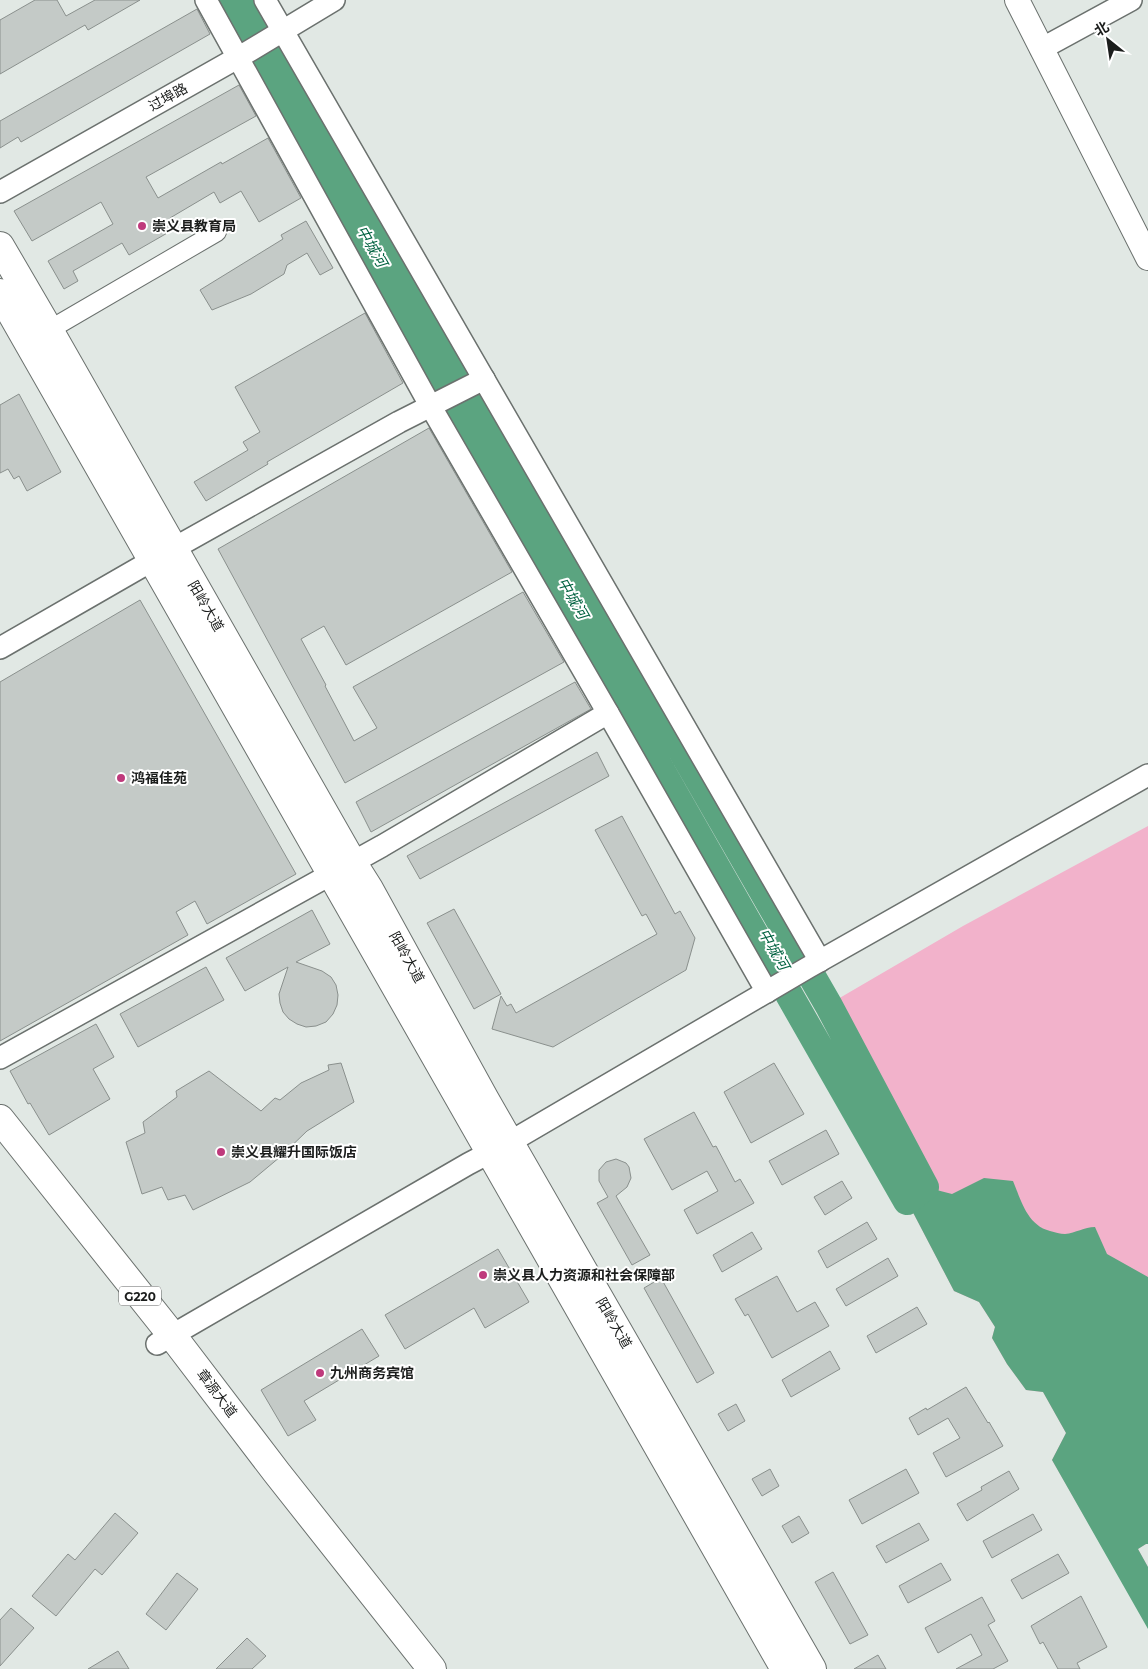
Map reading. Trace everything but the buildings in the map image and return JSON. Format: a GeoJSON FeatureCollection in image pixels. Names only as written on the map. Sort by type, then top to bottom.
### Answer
{"type":"FeatureCollection","features":[{"type":"Feature","properties":{"kind":"main road"},"geometry":{"type":"LineString","coordinates":[[1017,0],[1148,258]]}},
{"type":"Feature","properties":{"kind":"main road","name":"阳岭大道"},"geometry":{"type":"LineString","coordinates":[[0,246],[49,330],[163,555]]}},
{"type":"Feature","properties":{"kind":"main road","name":"阳岭大道"},"geometry":{"type":"LineString","coordinates":[[0,293],[163,555],[342,868],[369,889],[500,1148],[785,1669]]}},
{"type":"Feature","properties":{"kind":"main road","name":"章源大道"},"geometry":{"type":"LineString","coordinates":[[0,1119],[408,1669]]}},
{"type":"Feature","properties":{"kind":"main road","name":"章源大道"},"geometry":{"type":"LineString","coordinates":[[0,1148],[278,1473],[432,1669]]}},
{"type":"Feature","properties":{"kind":"main road","name":"阳岭大道"},"geometry":{"type":"LineString","coordinates":[[500,1148],[812,1669]]}},
{"type":"Feature","properties":{"kind":"street"},"geometry":{"type":"LineString","coordinates":[[206,0],[242,55],[438,403],[608,713],[772,989]]}},
{"type":"Feature","properties":{"kind":"street"},"geometry":{"type":"LineString","coordinates":[[265,0],[279,34],[815,964]]}},
{"type":"Feature","properties":{"kind":"street","name":"过埠路"},"geometry":{"type":"LineString","coordinates":[[0,192],[279,34],[334,0]]}},
{"type":"Feature","properties":{"kind":"street"},"geometry":{"type":"LineString","coordinates":[[1041,48],[1131,0]]}},
{"type":"Feature","properties":{"kind":"street"},"geometry":{"type":"LineString","coordinates":[[49,330],[217,232]]}},
{"type":"Feature","properties":{"kind":"street"},"geometry":{"type":"LineString","coordinates":[[0,648],[399,422],[479,381]]}},
{"type":"Feature","properties":{"kind":"street"},"geometry":{"type":"LineString","coordinates":[[0,1058],[342,868],[608,713]]}},
{"type":"Feature","properties":{"kind":"street"},"geometry":{"type":"LineString","coordinates":[[164,1339],[500,1148],[815,964],[1148,775]]}},
{"type":"Feature","properties":{"kind":"shaded area"},"geometry":{"type":"Polygon","coordinates":[[[1148,826],[1148,1544],[1138,1549],[1148,1567],[1148,1627],[1052,1460],[1066,1433],[1043,1392],[1026,1390],[1007,1364],[992,1338],[995,1327],[979,1302],[954,1291],[907,1201],[925,1187],[831,1003],[963,926],[1148,826]]]}},
{"type":"Feature","properties":{"kind":"shaded area"},"geometry":{"type":"Polygon","coordinates":[[[984,1178],[1013,1181],[1030,1218],[1042,1228],[1065,1234],[1095,1227],[1107,1254],[1148,1277],[1148,1544],[1138,1549],[1148,1567],[1148,1629],[1052,1460],[1066,1433],[1043,1392],[1026,1390],[1007,1364],[992,1338],[995,1327],[979,1302],[954,1291],[907,1201],[925,1187],[952,1194],[984,1178]]]}},
{"type":"Feature","properties":{"kind":"waterway","name":"中城河"},"geometry":{"type":"LineString","coordinates":[[221,0],[907,1201],[925,1187],[829,1006],[250,0]]}},
{"type":"Feature","properties":{"kind":"place","name":"崇义县教育局"},"geometry":{"type":"Point","coordinates":[142,226]}},
{"type":"Feature","properties":{"kind":"place","name":"鸿福佳苑"},"geometry":{"type":"Point","coordinates":[121,778]}},
{"type":"Feature","properties":{"kind":"place","name":"崇义县耀升国际饭店"},"geometry":{"type":"Point","coordinates":[221,1152]}},
{"type":"Feature","properties":{"kind":"place","name":"崇义县人力资源和社会保障部"},"geometry":{"type":"Point","coordinates":[483,1275]}},
{"type":"Feature","properties":{"kind":"place","name":"九州商务宾馆"},"geometry":{"type":"Point","coordinates":[320,1373]}}]}
